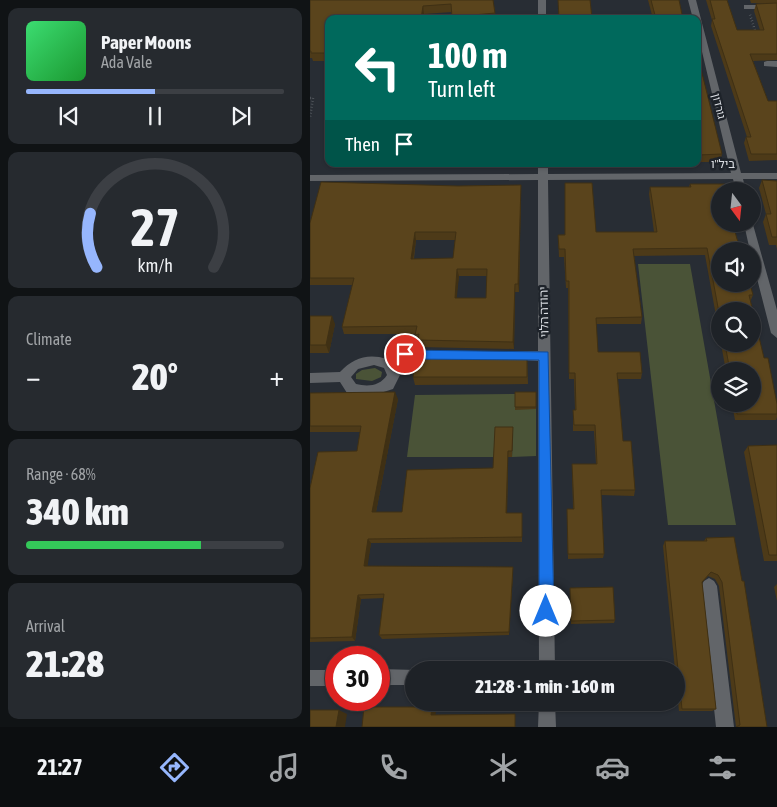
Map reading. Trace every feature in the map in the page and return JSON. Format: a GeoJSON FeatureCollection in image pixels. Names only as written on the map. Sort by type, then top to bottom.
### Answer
{"type":"FeatureCollection","features":[{"type":"Feature","properties":{"kind":"street"},"geometry":{"type":"LineString","coordinates":[[542,0],[542,15]]}},
{"type":"Feature","properties":{"kind":"street","name":"גורדון"},"geometry":{"type":"LineString","coordinates":[[692,0],[696,15]]}},
{"type":"Feature","properties":{"kind":"street"},"geometry":{"type":"LineString","coordinates":[[747,7],[777,7]]}},
{"type":"Feature","properties":{"kind":"street","name":"גורדון"},"geometry":{"type":"LineString","coordinates":[[701,36],[739,182]]}},
{"type":"Feature","properties":{"kind":"street"},"geometry":{"type":"LineString","coordinates":[[767,64],[777,64]]}},
{"type":"Feature","properties":{"kind":"street","name":"ביל\"ו"},"geometry":{"type":"LineString","coordinates":[[310,178],[543,170],[777,176]]}},
{"type":"Feature","properties":{"kind":"street","name":"יהודה הלוי"},"geometry":{"type":"LineString","coordinates":[[543,170],[547,661]]}},
{"type":"Feature","properties":{"kind":"street"},"geometry":{"type":"LineString","coordinates":[[751,232],[777,333]]}},
{"type":"Feature","properties":{"kind":"street"},"geometry":{"type":"LineString","coordinates":[[388,364],[405,354],[445,355]]}},
{"type":"Feature","properties":{"kind":"street"},"geometry":{"type":"LineString","coordinates":[[495,355],[544,356]]}},
{"type":"Feature","properties":{"kind":"street"},"geometry":{"type":"LineString","coordinates":[[310,378],[344,377],[354,365],[374,360],[388,364],[394,375],[388,385],[368,392],[352,389],[344,377]]}},
{"type":"Feature","properties":{"kind":"street"},"geometry":{"type":"LineString","coordinates":[[709,586],[725,727]]}},
{"type":"Feature","properties":{"kind":"street"},"geometry":{"type":"LineString","coordinates":[[390,677],[405,677]]}},
{"type":"Feature","properties":{"kind":"street"},"geometry":{"type":"LineString","coordinates":[[310,678],[325,678]]}},
{"type":"Feature","properties":{"kind":"street"},"geometry":{"type":"LineString","coordinates":[[547,711],[547,727]]}},
{"type":"Feature","properties":{"kind":"path"},"geometry":{"type":"LineString","coordinates":[[747,7],[758,40]]}},
{"type":"Feature","properties":{"kind":"path"},"geometry":{"type":"LineString","coordinates":[[310,98],[313,98],[310,118]]}},
{"type":"Feature","properties":{"kind":"green space"},"geometry":{"type":"Polygon","coordinates":[[[638,264],[690,264],[711,383],[711,412],[716,412],[736,525],[668,525],[638,264]]]}},
{"type":"Feature","properties":{"kind":"green space"},"geometry":{"type":"Polygon","coordinates":[[[375,368],[382,372],[381,377],[372,381],[356,379],[356,374],[362,370],[375,368]]]}},
{"type":"Feature","properties":{"kind":"green space"},"geometry":{"type":"Polygon","coordinates":[[[515,394],[536,409],[536,456],[512,457],[513,433],[495,457],[407,457],[415,395],[515,394]]]}},
{"type":"Feature","properties":{"kind":"building"},"geometry":{"type":"Polygon","coordinates":[[[310,0],[493,0],[495,13],[474,15],[452,15],[451,4],[423,6],[422,15],[325,15],[325,53],[311,53],[310,0]]]}},
{"type":"Feature","properties":{"kind":"building"},"geometry":{"type":"Polygon","coordinates":[[[558,0],[590,0],[592,15],[559,15],[558,0]]]}},
{"type":"Feature","properties":{"kind":"building"},"geometry":{"type":"Polygon","coordinates":[[[651,0],[679,0],[682,15],[655,15],[651,0]]]}},
{"type":"Feature","properties":{"kind":"building"},"geometry":{"type":"Polygon","coordinates":[[[710,0],[727,0],[737,30],[764,30],[756,4],[777,3],[777,54],[750,54],[768,101],[777,101],[777,154],[751,154],[746,137],[751,137],[712,19],[715,19],[710,0]]]}},
{"type":"Feature","properties":{"kind":"building"},"geometry":{"type":"Polygon","coordinates":[[[701,69],[722,154],[701,155],[701,69]]]}},
{"type":"Feature","properties":{"kind":"building"},"geometry":{"type":"Polygon","coordinates":[[[762,180],[777,181],[777,237],[772,237],[766,214],[771,214],[762,180]]]}},
{"type":"Feature","properties":{"kind":"building"},"geometry":{"type":"Polygon","coordinates":[[[321,182],[458,186],[521,185],[518,284],[515,284],[513,342],[418,340],[419,334],[415,335],[417,326],[342,327],[354,278],[310,278],[310,223],[321,182]],[[415,232],[411,259],[453,258],[456,232],[415,232]],[[457,269],[455,298],[486,298],[487,269],[457,269]]]}},
{"type":"Feature","properties":{"kind":"building"},"geometry":{"type":"Polygon","coordinates":[[[565,183],[592,183],[596,232],[657,232],[650,187],[691,187],[690,184],[711,184],[711,232],[735,232],[738,242],[711,242],[711,270],[707,248],[633,249],[642,317],[596,318],[598,352],[640,352],[642,373],[617,373],[623,441],[631,441],[635,490],[601,490],[604,554],[568,554],[567,509],[574,509],[572,464],[597,464],[595,425],[574,425],[573,410],[576,410],[575,373],[569,373],[569,281],[566,281],[565,249],[559,249],[558,235],[565,235],[565,183]]]}},
{"type":"Feature","properties":{"kind":"building"},"geometry":{"type":"Polygon","coordinates":[[[715,292],[752,292],[753,295],[749,295],[751,302],[717,302],[715,292]]]}},
{"type":"Feature","properties":{"kind":"building"},"geometry":{"type":"Polygon","coordinates":[[[310,316],[332,316],[326,345],[310,345],[310,316]]]}},
{"type":"Feature","properties":{"kind":"building"},"geometry":{"type":"Polygon","coordinates":[[[761,345],[764,358],[768,358],[777,404],[777,414],[737,414],[737,412],[761,412],[761,362],[728,362],[726,352],[761,352],[761,345]]]}},
{"type":"Feature","properties":{"kind":"building"},"geometry":{"type":"Polygon","coordinates":[[[416,353],[527,355],[527,377],[413,377],[416,353]]]}},
{"type":"Feature","properties":{"kind":"building"},"geometry":{"type":"Polygon","coordinates":[[[395,392],[372,512],[402,512],[407,470],[493,468],[495,427],[513,427],[512,451],[508,451],[506,513],[522,513],[522,537],[368,539],[364,566],[513,567],[509,632],[379,635],[384,594],[358,595],[352,637],[310,638],[310,488],[318,452],[357,451],[361,426],[310,426],[310,393],[395,392]]]}},
{"type":"Feature","properties":{"kind":"building"},"geometry":{"type":"Polygon","coordinates":[[[515,392],[536,392],[536,407],[515,407],[515,392]]]}},
{"type":"Feature","properties":{"kind":"building"},"geometry":{"type":"Polygon","coordinates":[[[777,445],[777,555],[769,555],[748,446],[777,445]]]}},
{"type":"Feature","properties":{"kind":"building"},"geometry":{"type":"Polygon","coordinates":[[[734,537],[742,581],[744,581],[767,727],[736,727],[740,725],[722,582],[718,575],[711,572],[702,582],[716,709],[685,709],[685,661],[677,661],[665,541],[707,541],[706,538],[734,537]]]}},
{"type":"Feature","properties":{"kind":"building"},"geometry":{"type":"Polygon","coordinates":[[[613,587],[615,620],[571,621],[570,588],[613,587]]]}},
{"type":"Feature","properties":{"kind":"building"},"geometry":{"type":"Polygon","coordinates":[[[390,707],[405,707],[405,711],[432,711],[431,715],[515,714],[515,727],[362,727],[364,711],[390,711],[390,707]]]}},
{"type":"Feature","properties":{"kind":"building"},"geometry":{"type":"Polygon","coordinates":[[[310,710],[339,711],[336,727],[310,727],[310,710]]]}},
{"type":"Feature","properties":{"kind":"route"},"geometry":{"type":"LineString","coordinates":[[405,354],[544,356],[546,611]]}}]}
